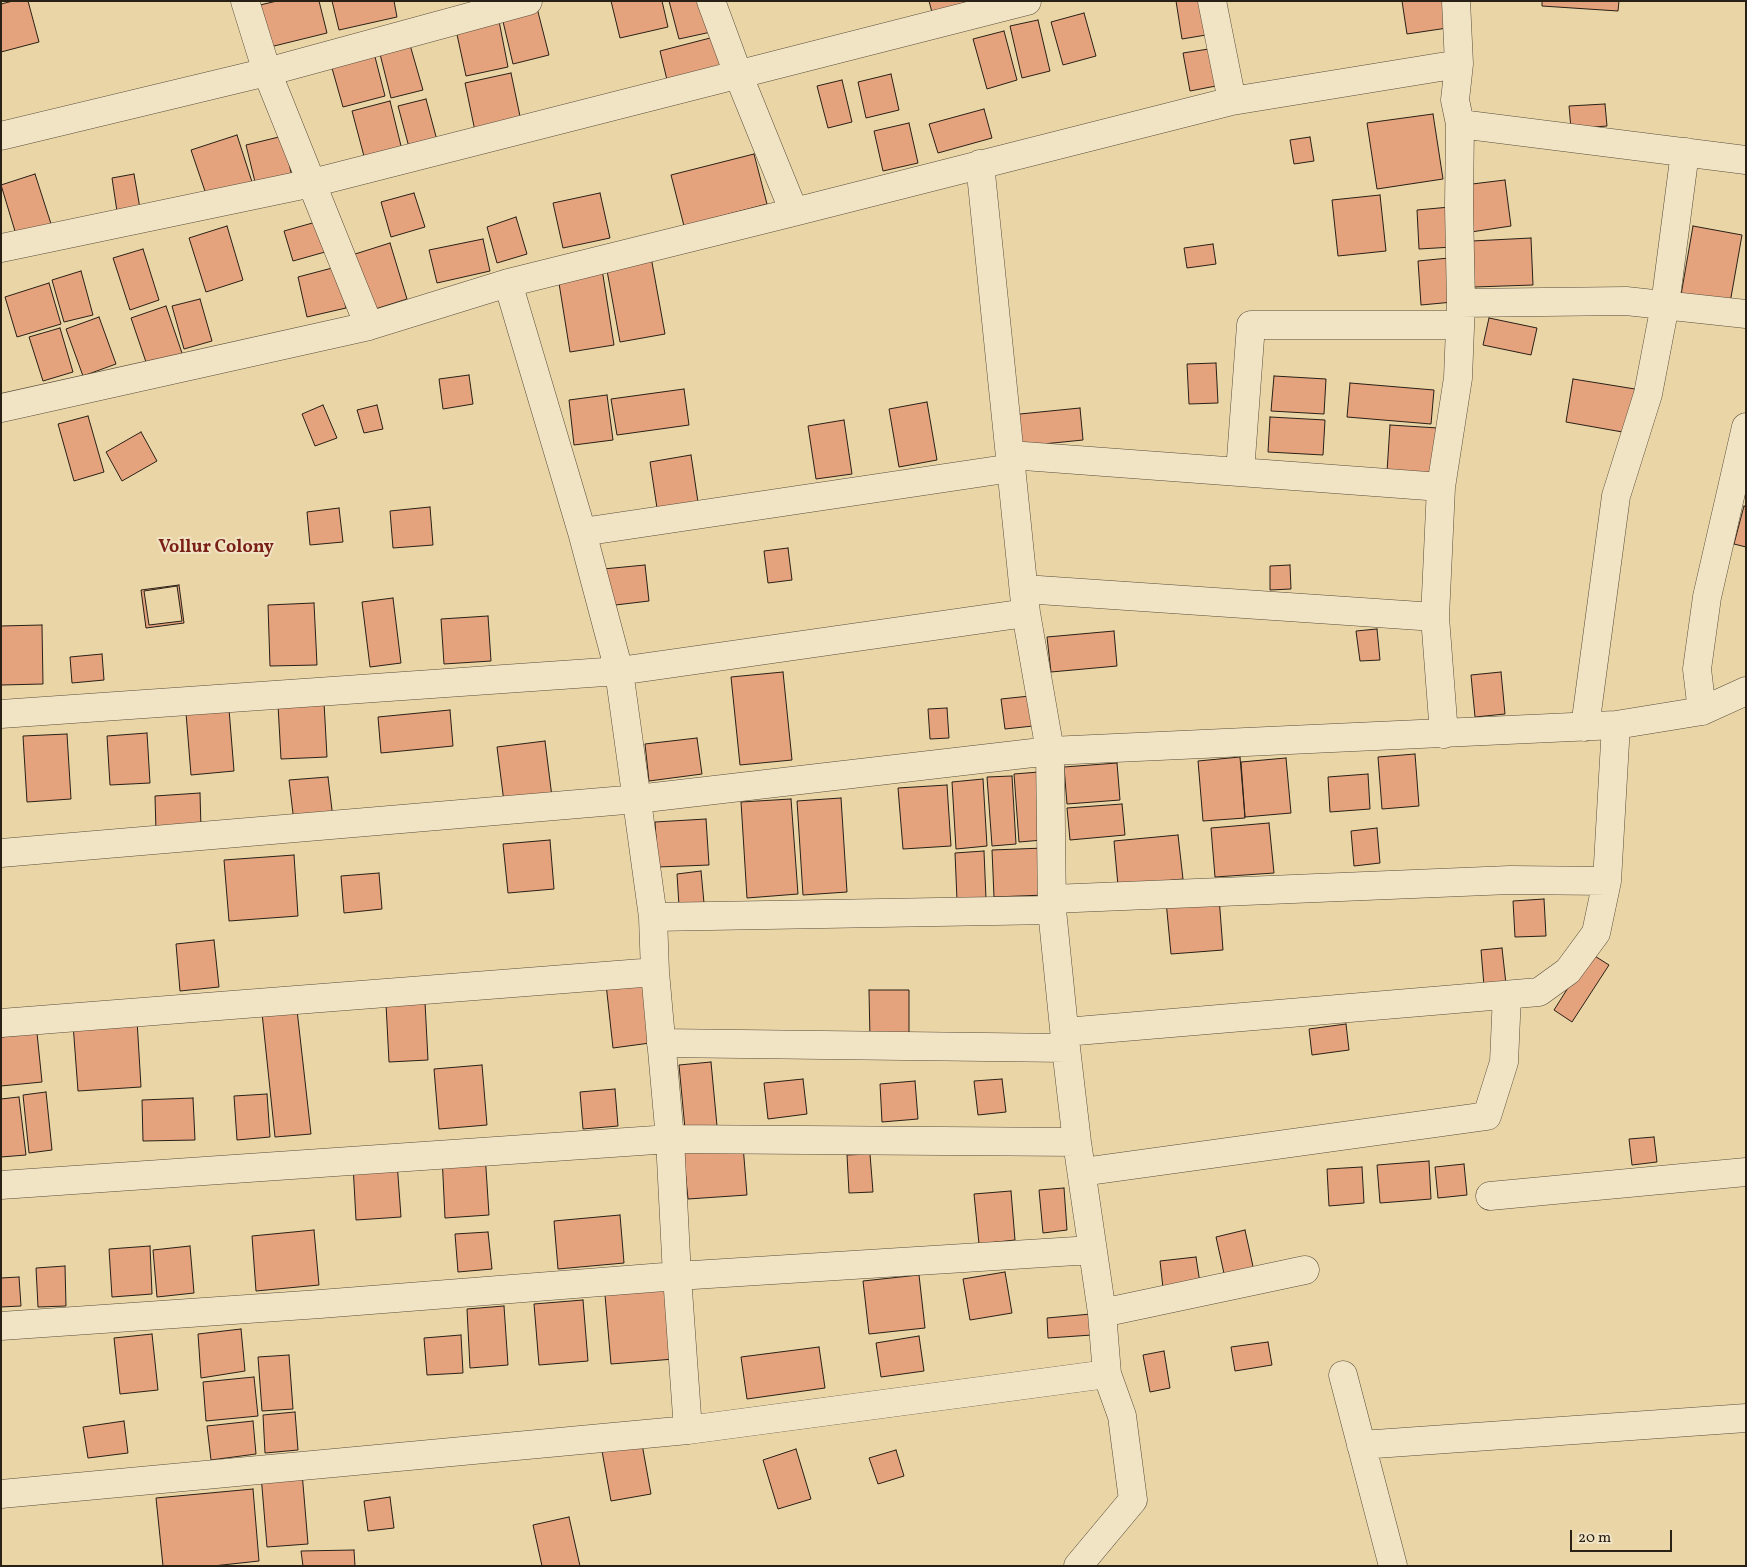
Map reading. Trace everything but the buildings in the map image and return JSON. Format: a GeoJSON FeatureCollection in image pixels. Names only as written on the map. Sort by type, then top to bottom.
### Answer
{"type":"FeatureCollection","features":[{"type":"Feature","properties":{"kind":"street"},"geometry":{"type":"LineString","coordinates":[[246,1],[267,72],[369,326]]}},
{"type":"Feature","properties":{"kind":"street"},"geometry":{"type":"LineString","coordinates":[[1,136],[267,72],[528,1]]}},
{"type":"Feature","properties":{"kind":"street"},"geometry":{"type":"LineString","coordinates":[[711,1],[738,74],[794,212]]}},
{"type":"Feature","properties":{"kind":"street"},"geometry":{"type":"LineString","coordinates":[[1,248],[312,183],[1027,1]]}},
{"type":"Feature","properties":{"kind":"street"},"geometry":{"type":"LineString","coordinates":[[1212,1],[1232,101]]}},
{"type":"Feature","properties":{"kind":"street"},"geometry":{"type":"LineString","coordinates":[[1444,734],[1435,617],[1441,486],[1458,378],[1461,314],[1460,124],[1455,100],[1459,64],[1456,1]]}},
{"type":"Feature","properties":{"kind":"street"},"geometry":{"type":"LineString","coordinates":[[1,408],[369,326],[508,283],[1232,101],[1459,64]]}},
{"type":"Feature","properties":{"kind":"street"},"geometry":{"type":"LineString","coordinates":[[1460,124],[1746,160]]}},
{"type":"Feature","properties":{"kind":"street"},"geometry":{"type":"LineString","coordinates":[[1585,727],[1616,496],[1648,394],[1665,306],[1685,152]]}},
{"type":"Feature","properties":{"kind":"street"},"geometry":{"type":"LineString","coordinates":[[980,164],[1025,601],[1050,751],[1052,904],[1077,1142],[1102,1313],[1107,1374],[1122,1416],[1133,1500],[1078,1566]]}},
{"type":"Feature","properties":{"kind":"street"},"geometry":{"type":"LineString","coordinates":[[508,283],[582,532],[619,672],[653,917],[654,972],[670,1139],[688,1430]]}},
{"type":"Feature","properties":{"kind":"street"},"geometry":{"type":"LineString","coordinates":[[1240,472],[1251,325],[1461,314],[1626,301],[1746,314]]}},
{"type":"Feature","properties":{"kind":"street"},"geometry":{"type":"LineString","coordinates":[[1702,712],[1697,669],[1706,598],[1746,427]]}},
{"type":"Feature","properties":{"kind":"street"},"geometry":{"type":"LineString","coordinates":[[582,532],[1011,462],[1240,472],[1441,486]]}},
{"type":"Feature","properties":{"kind":"street"},"geometry":{"type":"LineString","coordinates":[[1,714],[619,672],[1025,601],[1435,617]]}},
{"type":"Feature","properties":{"kind":"street"},"geometry":{"type":"LineString","coordinates":[[1,853],[637,799],[1050,751],[1616,725],[1702,712],[1746,691]]}},
{"type":"Feature","properties":{"kind":"street"},"geometry":{"type":"LineString","coordinates":[[661,1043],[1066,1040],[1539,992],[1568,971],[1596,933],[1607,881],[1616,725]]}},
{"type":"Feature","properties":{"kind":"street"},"geometry":{"type":"LineString","coordinates":[[653,917],[1052,904],[1510,880],[1607,881]]}},
{"type":"Feature","properties":{"kind":"street"},"geometry":{"type":"LineString","coordinates":[[1,1023],[654,972]]}},
{"type":"Feature","properties":{"kind":"street"},"geometry":{"type":"LineString","coordinates":[[1082,1172],[1487,1116],[1504,1062],[1507,995]]}},
{"type":"Feature","properties":{"kind":"street"},"geometry":{"type":"LineString","coordinates":[[1,1185],[670,1139],[1077,1142]]}},
{"type":"Feature","properties":{"kind":"street"},"geometry":{"type":"LineString","coordinates":[[1490,1196],[1746,1172]]}},
{"type":"Feature","properties":{"kind":"street"},"geometry":{"type":"LineString","coordinates":[[1,1326],[320,1304],[677,1276],[1092,1250]]}},
{"type":"Feature","properties":{"kind":"street"},"geometry":{"type":"LineString","coordinates":[[1102,1313],[1305,1270]]}},
{"type":"Feature","properties":{"kind":"street"},"geometry":{"type":"LineString","coordinates":[[1,1494],[688,1430],[1107,1374]]}},
{"type":"Feature","properties":{"kind":"street"},"geometry":{"type":"LineString","coordinates":[[1343,1375],[1393,1566]]}},
{"type":"Feature","properties":{"kind":"street"},"geometry":{"type":"LineString","coordinates":[[1361,1445],[1746,1418]]}},
{"type":"Feature","properties":{"kind":"district","name":"Vollur Colony"},"geometry":{"type":"Point","coordinates":[216,549]}}]}
